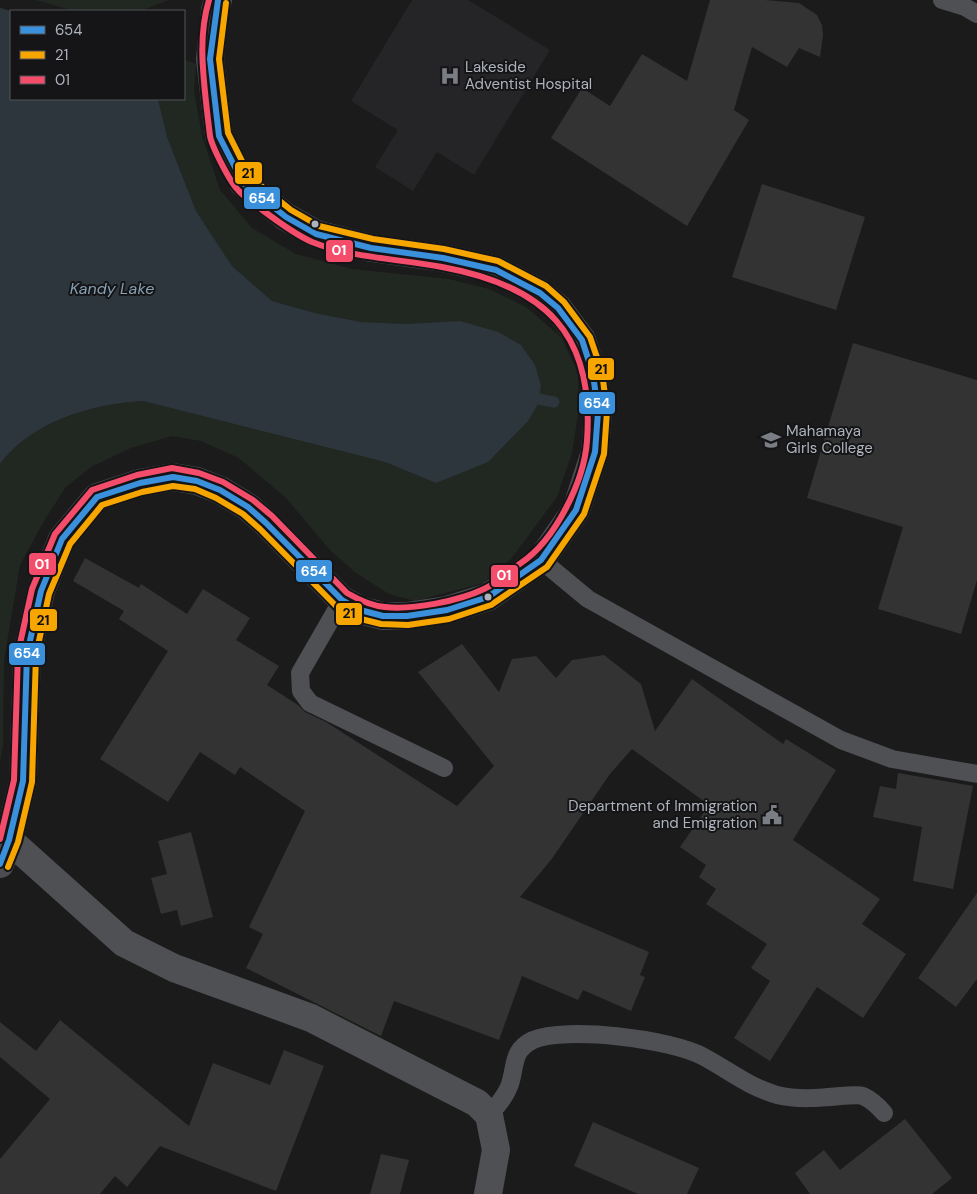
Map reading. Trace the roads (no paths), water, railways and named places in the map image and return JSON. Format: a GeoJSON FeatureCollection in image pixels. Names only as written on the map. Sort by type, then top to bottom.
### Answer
{"type":"FeatureCollection","features":[{"type":"Feature","properties":{"kind":"main road"},"geometry":{"type":"LineString","coordinates":[[5,852],[23,781],[27,654],[41,592],[62,539],[97,496],[140,483],[173,477],[197,481],[220,490],[248,507],[342,600],[360,610],[383,616],[407,616],[447,610],[488,597],[542,560],[576,510],[595,452],[598,412],[593,374],[582,340],[558,308],[540,293],[496,270],[443,258],[371,248],[316,234],[286,217],[243,183],[219,136],[210,59],[215,10],[218,0]]}},
{"type":"Feature","properties":{"kind":"street"},"geometry":{"type":"LineString","coordinates":[[5,852],[124,943],[174,968],[311,1018],[464,1094],[489,1115],[496,1150],[488,1194]]}},
{"type":"Feature","properties":{"kind":"lane"},"geometry":{"type":"LineString","coordinates":[[942,0],[965,7],[977,14]]}},
{"type":"Feature","properties":{"kind":"lane"},"geometry":{"type":"LineString","coordinates":[[542,560],[588,598],[841,740],[892,759],[977,774]]}},
{"type":"Feature","properties":{"kind":"lane"},"geometry":{"type":"LineString","coordinates":[[342,600],[300,672],[301,692],[310,702],[444,768]]}},
{"type":"Feature","properties":{"kind":"lane"},"geometry":{"type":"LineString","coordinates":[[489,1115],[502,1101],[516,1053],[522,1047],[544,1038],[570,1035],[611,1036],[668,1044],[703,1056],[732,1076],[760,1090],[787,1097],[862,1095],[875,1103],[884,1113]]}},
{"type":"Feature","properties":{"kind":"water","name":"Kandy Lake"},"geometry":{"type":"Polygon","coordinates":[[[0,8],[10,11],[10,100],[158,100],[167,137],[196,211],[232,266],[272,301],[315,313],[361,322],[407,324],[460,321],[498,332],[521,345],[535,365],[541,386],[537,406],[528,421],[488,462],[436,483],[385,462],[143,401],[104,406],[64,418],[29,436],[13,449],[0,464],[0,8]]]}},
{"type":"Feature","properties":{"kind":"waterway"},"geometry":{"type":"LineString","coordinates":[[538,399],[554,402]]}},
{"type":"Feature","properties":{"kind":"place","name":"Lakeside Adventist Hospital"},"geometry":{"type":"Point","coordinates":[450,76]}},
{"type":"Feature","properties":{"kind":"place","name":"Mahamaya Girls College"},"geometry":{"type":"Point","coordinates":[771,440]}},
{"type":"Feature","properties":{"kind":"place","name":"Department of Immigration and Emigration"},"geometry":{"type":"Point","coordinates":[772,815]}}]}
